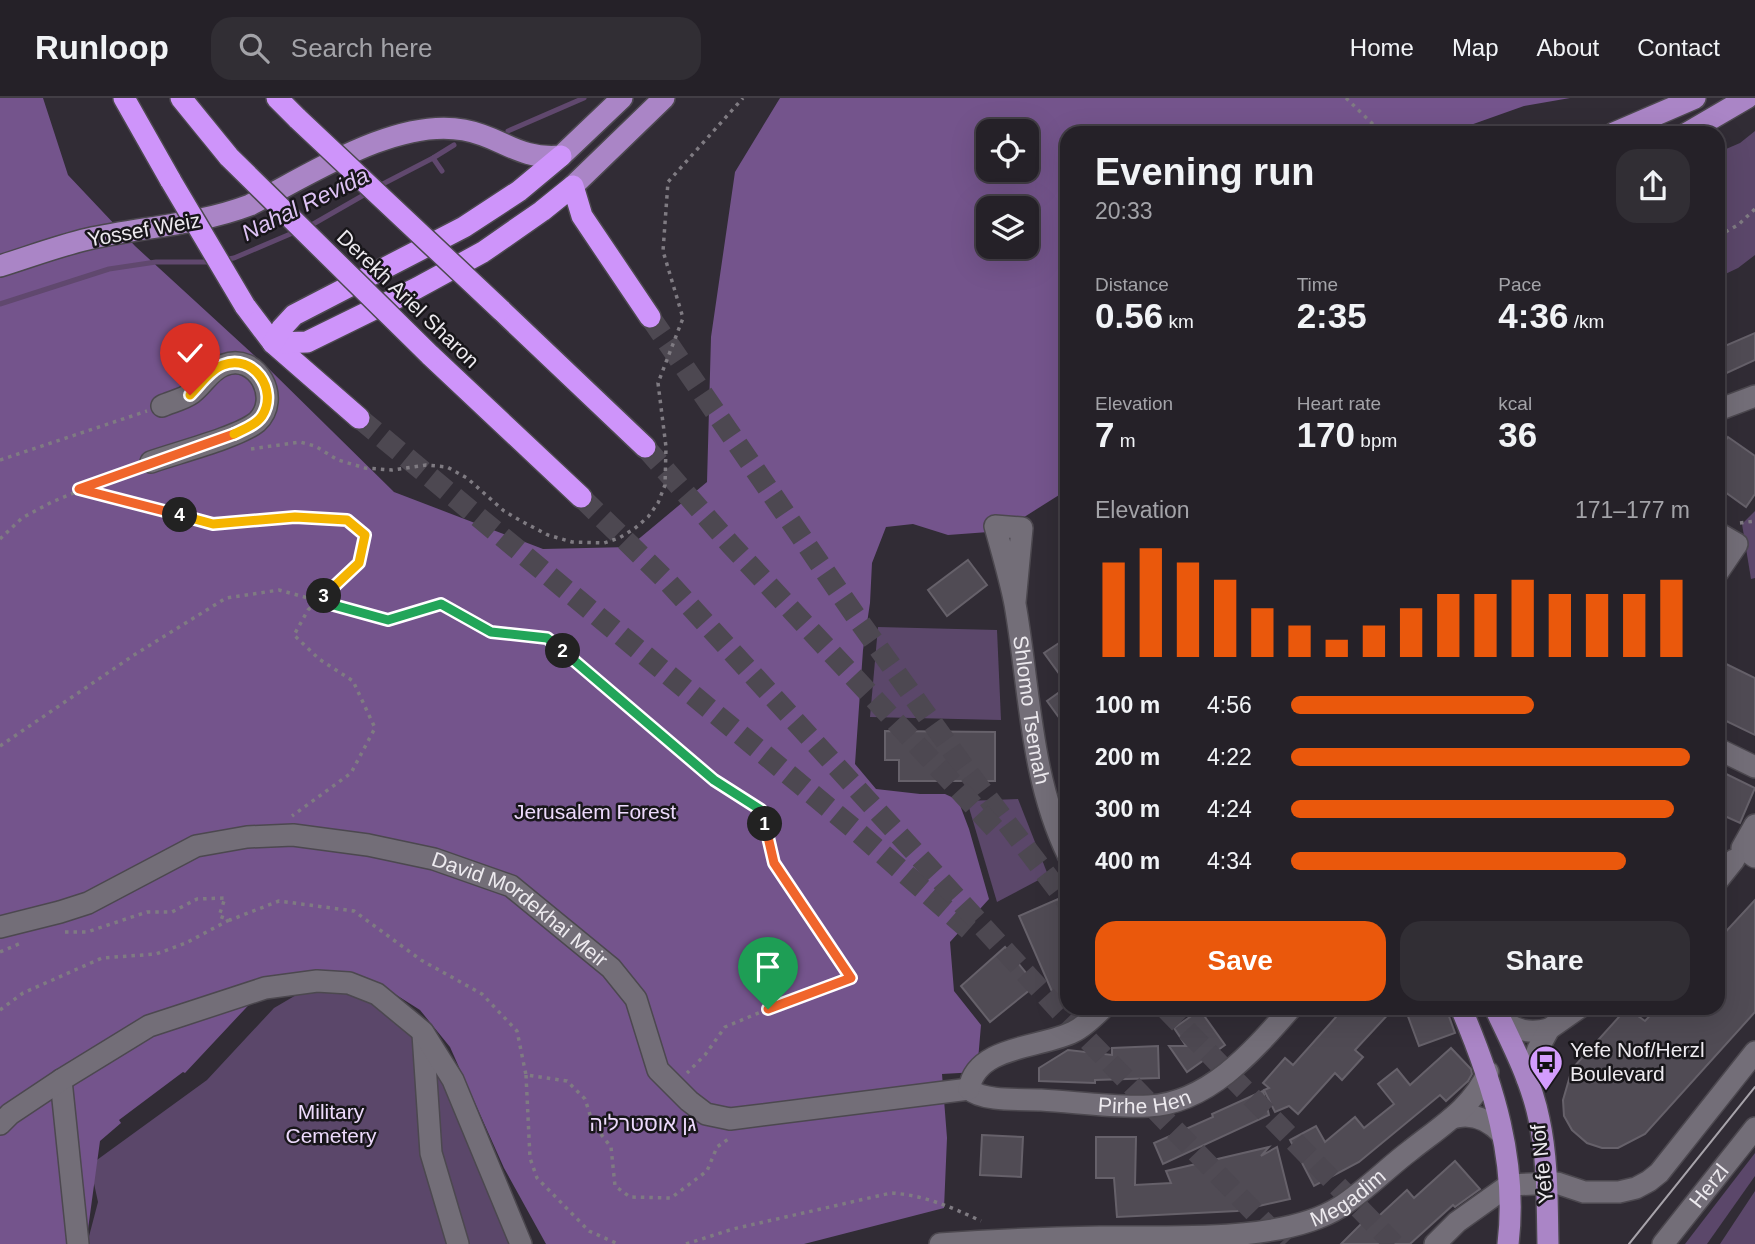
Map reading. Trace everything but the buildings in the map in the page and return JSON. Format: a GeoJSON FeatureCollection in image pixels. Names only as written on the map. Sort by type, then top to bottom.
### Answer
{"type":"FeatureCollection","features":[{"type":"Feature","properties":{"kind":"highway"},"geometry":{"type":"LineString","coordinates":[[124,98],[245,306],[273,343],[359,418]]}},
{"type":"Feature","properties":{"kind":"highway","name":"Derekh Ariel Sharon"},"geometry":{"type":"LineString","coordinates":[[181,98],[229,158],[430,355],[581,497]]}},
{"type":"Feature","properties":{"kind":"highway"},"geometry":{"type":"LineString","coordinates":[[277,98],[645,447]]}},
{"type":"Feature","properties":{"kind":"highway"},"geometry":{"type":"LineString","coordinates":[[273,343],[287,321],[301,310],[464,227],[519,191],[561,156]]}},
{"type":"Feature","properties":{"kind":"highway"},"geometry":{"type":"LineString","coordinates":[[273,343],[285,345],[307,342],[417,288],[493,246],[573,186],[582,216],[650,317]]}},
{"type":"Feature","properties":{"kind":"main road"},"geometry":{"type":"LineString","coordinates":[[561,156],[622,98]]}},
{"type":"Feature","properties":{"kind":"main road"},"geometry":{"type":"LineString","coordinates":[[573,186],[664,98]]}},
{"type":"Feature","properties":{"kind":"main road"},"geometry":{"type":"LineString","coordinates":[[1630,126],[1695,98]]}},
{"type":"Feature","properties":{"kind":"main road"},"geometry":{"type":"LineString","coordinates":[[1699,126],[1747,98]]}},
{"type":"Feature","properties":{"kind":"main road","name":"Yossef Weiz"},"geometry":{"type":"LineString","coordinates":[[0,266],[87,239],[178,225],[230,213],[367,146],[422,128],[462,129],[493,138],[527,155],[561,156]]}},
{"type":"Feature","properties":{"kind":"main road","name":"Yefe Nof"},"geometry":{"type":"LineString","coordinates":[[1464,1015],[1488,1072],[1502,1134],[1510,1185],[1508,1244]]}},
{"type":"Feature","properties":{"kind":"main road","name":"Yefe Nof"},"geometry":{"type":"LineString","coordinates":[[1499,1015],[1527,1079],[1539,1120],[1546,1184],[1548,1244]]}},
{"type":"Feature","properties":{"kind":"street"},"geometry":{"type":"LineString","coordinates":[[151,462],[231,435],[256,423],[265,408],[266,389],[263,380],[252,368],[244,364],[226,364],[214,370],[190,395],[162,406]]}},
{"type":"Feature","properties":{"kind":"street"},"geometry":{"type":"LineString","coordinates":[[1725,407],[1755,396]]}},
{"type":"Feature","properties":{"kind":"street"},"geometry":{"type":"LineString","coordinates":[[1725,537],[1737,544],[1725,562]]}},
{"type":"Feature","properties":{"kind":"street","name":"Shlomo Tsemah"},"geometry":{"type":"LineString","coordinates":[[1015,603],[1038,767],[1049,811],[1060,836]]}},
{"type":"Feature","properties":{"kind":"street"},"geometry":{"type":"LineString","coordinates":[[1725,753],[1755,768]]}},
{"type":"Feature","properties":{"kind":"street"},"geometry":{"type":"LineString","coordinates":[[1725,873],[1744,855],[1755,825]]}},
{"type":"Feature","properties":{"kind":"street","name":"David Mordekhai Meir"},"geometry":{"type":"LineString","coordinates":[[0,927],[88,903],[197,846],[247,836],[293,835],[368,845],[434,859],[511,886],[611,968],[636,999],[658,1070],[706,1114],[730,1119],[969,1089]]}},
{"type":"Feature","properties":{"kind":"street"},"geometry":{"type":"LineString","coordinates":[[0,1124],[10,1114],[61,1080],[149,1026],[226,999],[291,983],[349,983],[377,994],[423,1032],[453,1080],[521,1244]]}},
{"type":"Feature","properties":{"kind":"street"},"geometry":{"type":"LineString","coordinates":[[969,1089],[973,1074],[986,1062],[1073,1032],[1094,1015]]}},
{"type":"Feature","properties":{"kind":"street","name":"Pirhe Hen"},"geometry":{"type":"LineString","coordinates":[[969,1089],[974,1094],[999,1098],[1149,1106],[1176,1102],[1199,1091],[1234,1066],[1254,1050],[1285,1015]]}},
{"type":"Feature","properties":{"kind":"street"},"geometry":{"type":"LineString","coordinates":[[1500,1015],[1510,1026],[1523,1031],[1549,1029]]}},
{"type":"Feature","properties":{"kind":"street"},"geometry":{"type":"LineString","coordinates":[[1527,1079],[1549,1029],[1569,1015]]}},
{"type":"Feature","properties":{"kind":"street"},"geometry":{"type":"LineString","coordinates":[[423,1032],[431,1153],[458,1244]]}},
{"type":"Feature","properties":{"kind":"street"},"geometry":{"type":"LineString","coordinates":[[1435,1244],[1457,1222],[1510,1185],[1557,1184],[1584,1192],[1601,1193],[1619,1192],[1649,1181],[1755,1052]]}},
{"type":"Feature","properties":{"kind":"street","name":"Megadim"},"geometry":{"type":"LineString","coordinates":[[940,1244],[1014,1238],[1230,1235],[1282,1228],[1311,1220],[1339,1208],[1452,1118],[1472,1100],[1488,1072]]}},
{"type":"Feature","properties":{"kind":"street"},"geometry":{"type":"LineString","coordinates":[[61,1080],[78,1244]]}},
{"type":"Feature","properties":{"kind":"street"},"geometry":{"type":"LineString","coordinates":[[1452,1118],[1477,1117],[1487,1121],[1502,1134]]}},
{"type":"Feature","properties":{"kind":"street","name":"Herzl"},"geometry":{"type":"LineString","coordinates":[[1663,1244],[1755,1128]]}},
{"type":"Feature","properties":{"kind":"path"},"geometry":{"type":"LineString","coordinates":[[1346,98],[1375,126]]}},
{"type":"Feature","properties":{"kind":"path"},"geometry":{"type":"LineString","coordinates":[[246,449],[300,442],[315,446],[338,460],[365,468],[392,470],[426,465],[447,467],[467,478],[504,511],[521,522],[548,535],[572,542],[604,542],[619,538],[634,529],[648,517],[658,503],[665,485],[666,447],[658,383],[683,318],[663,251],[668,182],[741,100]]}},
{"type":"Feature","properties":{"kind":"path"},"geometry":{"type":"LineString","coordinates":[[1725,232],[1738,225],[1755,209]]}},
{"type":"Feature","properties":{"kind":"path"},"geometry":{"type":"LineString","coordinates":[[0,460],[162,406]]}},
{"type":"Feature","properties":{"kind":"path"},"geometry":{"type":"LineString","coordinates":[[0,538],[22,518],[79,489],[151,462]]}},
{"type":"Feature","properties":{"kind":"path"},"geometry":{"type":"LineString","coordinates":[[79,489],[213,524],[295,517],[347,520],[365,535],[359,563],[308,610],[294,635],[319,659],[354,681],[374,728],[351,773],[285,821]]}},
{"type":"Feature","properties":{"kind":"path"},"geometry":{"type":"LineString","coordinates":[[0,746],[134,655],[226,598],[279,590],[388,620],[441,604],[491,632],[547,638],[714,780],[761,810],[774,863],[851,978],[725,1027],[705,1055],[681,1080],[658,1070]]}},
{"type":"Feature","properties":{"kind":"path"},"geometry":{"type":"LineString","coordinates":[[0,1010],[23,993],[102,958],[156,954],[186,943],[231,919]]}},
{"type":"Feature","properties":{"kind":"path"},"geometry":{"type":"LineString","coordinates":[[526,1075],[530,1158],[537,1178],[589,1231],[618,1244]]}},
{"type":"Feature","properties":{"kind":"path"},"geometry":{"type":"LineString","coordinates":[[686,1244],[733,1229],[891,1193],[912,1194],[943,1203],[1014,1238]]}},
{"type":"Feature","properties":{"kind":"green space","name":"Jerusalem Forest"},"geometry":{"type":"Polygon","coordinates":[[[0,98],[43,98],[68,175],[135,246],[269,369],[394,492],[543,549],[629,547],[707,482],[711,337],[735,172],[780,98],[1570,98],[1524,106],[1468,126],[1060,126],[1060,494],[1002,531],[948,535],[913,524],[886,527],[872,563],[855,764],[876,789],[945,794],[958,800],[989,899],[950,942],[954,991],[981,1025],[977,1072],[942,1074],[947,1138],[944,1208],[804,1244],[546,1244],[504,1168],[450,1047],[420,1010],[379,984],[273,979],[185,1073],[119,1120],[121,1123],[100,1141],[86,1244],[0,1244],[0,98]]]}},
{"type":"Feature","properties":{"kind":"green space"},"geometry":{"type":"Polygon","coordinates":[[[1755,131],[1755,255],[1725,274],[1725,149],[1740,143],[1755,131]]]}},
{"type":"Feature","properties":{"kind":"green space"},"geometry":{"type":"Polygon","coordinates":[[[1755,511],[1755,578],[1751,579],[1742,524],[1755,511]]]}},
{"type":"Feature","properties":{"kind":"green space"},"geometry":{"type":"Polygon","coordinates":[[[878,627],[997,630],[1001,720],[870,717],[878,627]]]}},
{"type":"Feature","properties":{"kind":"green space"},"geometry":{"type":"Polygon","coordinates":[[[1018,799],[1048,875],[997,902],[967,801],[1018,799]]]}},
{"type":"Feature","properties":{"kind":"green space","name":"Military Cemetery"},"geometry":{"type":"Polygon","coordinates":[[[338,985],[370,998],[415,1036],[449,1082],[514,1244],[87,1244],[98,1202],[90,1165],[207,1080],[274,1008],[303,991],[338,985]]]}},
{"type":"Feature","properties":{"kind":"green space"},"geometry":{"type":"Polygon","coordinates":[[[1755,1153],[1755,1176],[1707,1244],[1685,1244],[1755,1153]]]}},
{"type":"Feature","properties":{"kind":"green space"},"geometry":{"type":"Polygon","coordinates":[[[1755,1191],[1755,1244],[1720,1244],[1755,1191]]]}},
{"type":"Feature","properties":{"kind":"waterway","name":"Nahal Revida"},"geometry":{"type":"LineString","coordinates":[[508,131],[584,98]]}},
{"type":"Feature","properties":{"kind":"waterway","name":"Nahal Revida"},"geometry":{"type":"LineString","coordinates":[[377,187],[454,145]]}},
{"type":"Feature","properties":{"kind":"waterway"},"geometry":{"type":"LineString","coordinates":[[433,158],[442,171]]}},
{"type":"Feature","properties":{"kind":"waterway","name":"Nahal Revida"},"geometry":{"type":"LineString","coordinates":[[308,227],[369,192]]}},
{"type":"Feature","properties":{"kind":"waterway","name":"Nahal Revida"},"geometry":{"type":"LineString","coordinates":[[223,260],[234,258],[295,232]]}},
{"type":"Feature","properties":{"kind":"waterway","name":"Nahal Revida"},"geometry":{"type":"LineString","coordinates":[[0,304],[109,269],[156,262],[213,262]]}},
{"type":"Feature","properties":{"kind":"tunnel"},"geometry":{"type":"LineString","coordinates":[[650,317],[859,621],[964,767],[1060,893]]}},
{"type":"Feature","properties":{"kind":"tunnel"},"geometry":{"type":"LineString","coordinates":[[359,418],[853,828],[976,936]]}},
{"type":"Feature","properties":{"kind":"tunnel"},"geometry":{"type":"LineString","coordinates":[[645,447],[731,545],[999,833]]}},
{"type":"Feature","properties":{"kind":"tunnel"},"geometry":{"type":"LineString","coordinates":[[581,497],[668,582],[1060,1011]]}},
{"type":"Feature","properties":{"kind":"tunnel"},"geometry":{"type":"LineString","coordinates":[[1064,1015],[1285,1244]]}},
{"type":"Feature","properties":{"kind":"tunnel"},"geometry":{"type":"LineString","coordinates":[[1172,1015],[1394,1244]]}},
{"type":"Feature","properties":{"kind":"tram line"},"geometry":{"type":"LineString","coordinates":[[1629,1244],[1755,1087]]}},
{"type":"Feature","properties":{"kind":"place","name":"Yefe Nof/Herzl Boulevard"},"geometry":{"type":"Point","coordinates":[1546,1092]}},
{"type":"Feature","properties":{"kind":"route"},"geometry":{"type":"LineString","coordinates":[[190,395],[214,370],[234,363],[244,364],[258,373],[266,389],[267,400],[263,415],[244,430],[79,489],[213,524],[295,517],[347,520],[365,535],[359,563],[319,601],[388,620],[441,604],[491,632],[547,638],[714,780],[761,810],[774,863],[851,978],[768,1009]]}},
{"type":"Feature","properties":{"kind":"park label","name":"גן אוסטרליה"},"geometry":{"type":"Point","coordinates":[643,1124]}}]}
